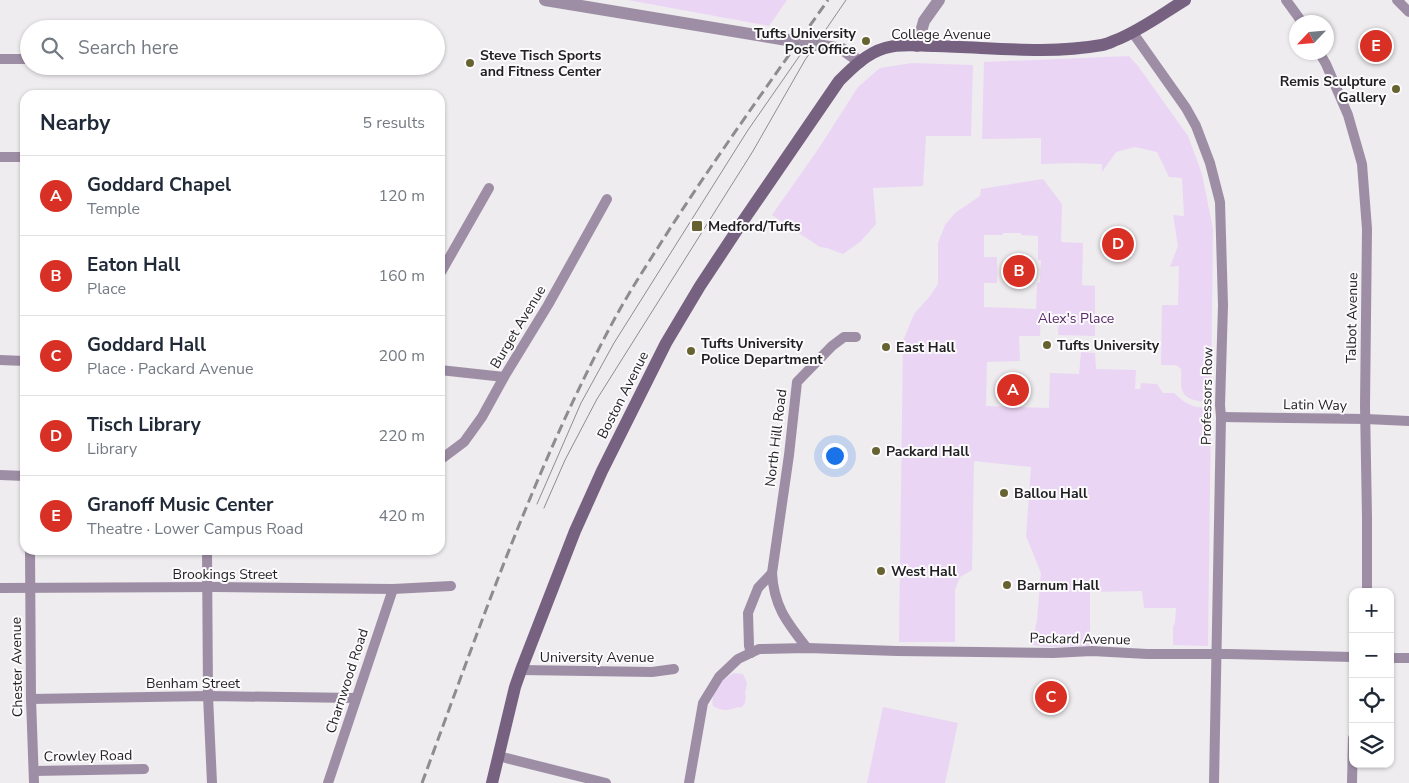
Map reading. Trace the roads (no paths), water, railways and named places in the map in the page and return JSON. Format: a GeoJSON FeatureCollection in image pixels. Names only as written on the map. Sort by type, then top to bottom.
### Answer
{"type":"FeatureCollection","features":[{"type":"Feature","properties":{"kind":"main road","name":"College Avenue"},"geometry":{"type":"LineString","coordinates":[[860,62],[885,48],[901,46],[946,46],[1038,51],[1104,45],[1134,33],[1185,0]]}},
{"type":"Feature","properties":{"kind":"main road","name":"Boston Avenue"},"geometry":{"type":"LineString","coordinates":[[492,783],[515,687],[575,531],[602,471],[666,343],[700,286],[753,205],[840,81],[860,62]]}},
{"type":"Feature","properties":{"kind":"street"},"geometry":{"type":"LineString","coordinates":[[545,0],[842,49],[860,62]]}},
{"type":"Feature","properties":{"kind":"street"},"geometry":{"type":"LineString","coordinates":[[917,46],[924,21],[939,0]]}},
{"type":"Feature","properties":{"kind":"street"},"geometry":{"type":"LineString","coordinates":[[1286,0],[1297,15]]}},
{"type":"Feature","properties":{"kind":"street"},"geometry":{"type":"LineString","coordinates":[[1397,0],[1409,12]]}},
{"type":"Feature","properties":{"kind":"street","name":"Professors Row"},"geometry":{"type":"LineString","coordinates":[[1134,33],[1186,108],[1196,126],[1210,163],[1220,202],[1223,305],[1214,783]]}},
{"type":"Feature","properties":{"kind":"street"},"geometry":{"type":"LineString","coordinates":[[0,59],[20,59]]}},
{"type":"Feature","properties":{"kind":"street","name":"Talbot Avenue"},"geometry":{"type":"LineString","coordinates":[[1324,60],[1348,115],[1362,164],[1367,229],[1365,406],[1367,588]]}},
{"type":"Feature","properties":{"kind":"street"},"geometry":{"type":"LineString","coordinates":[[0,157],[20,157]]}},
{"type":"Feature","properties":{"kind":"street"},"geometry":{"type":"LineString","coordinates":[[445,265],[489,188]]}},
{"type":"Feature","properties":{"kind":"street","name":"Burget Avenue"},"geometry":{"type":"LineString","coordinates":[[445,456],[464,442],[482,417],[548,305],[607,199]]}},
{"type":"Feature","properties":{"kind":"street","name":"North Hill Road"},"geometry":{"type":"LineString","coordinates":[[806,648],[784,617],[777,602],[772,573],[790,450],[797,382],[832,346],[844,337],[856,337]]}},
{"type":"Feature","properties":{"kind":"street"},"geometry":{"type":"LineString","coordinates":[[0,360],[20,361]]}},
{"type":"Feature","properties":{"kind":"street"},"geometry":{"type":"LineString","coordinates":[[445,371],[504,377]]}},
{"type":"Feature","properties":{"kind":"street","name":"Latin Way"},"geometry":{"type":"LineString","coordinates":[[1221,417],[1409,421]]}},
{"type":"Feature","properties":{"kind":"street"},"geometry":{"type":"LineString","coordinates":[[0,475],[20,476]]}},
{"type":"Feature","properties":{"kind":"street","name":"Chester Avenue"},"geometry":{"type":"LineString","coordinates":[[30,555],[31,699],[34,783]]}},
{"type":"Feature","properties":{"kind":"street"},"geometry":{"type":"LineString","coordinates":[[207,555],[208,696],[212,783]]}},
{"type":"Feature","properties":{"kind":"street"},"geometry":{"type":"LineString","coordinates":[[689,783],[703,703],[719,677],[738,659],[751,653],[748,613],[758,588],[772,573]]}},
{"type":"Feature","properties":{"kind":"street","name":"Brookings Street"},"geometry":{"type":"LineString","coordinates":[[0,588],[208,587],[393,589],[451,586]]}},
{"type":"Feature","properties":{"kind":"street","name":"Charnwood Road"},"geometry":{"type":"LineString","coordinates":[[328,783],[393,589]]}},
{"type":"Feature","properties":{"kind":"street","name":"Packard Avenue"},"geometry":{"type":"LineString","coordinates":[[751,653],[759,649],[837,648],[877,651],[1053,653],[1092,651],[1147,654],[1349,658]]}},
{"type":"Feature","properties":{"kind":"street"},"geometry":{"type":"LineString","coordinates":[[1394,658],[1409,658]]}},
{"type":"Feature","properties":{"kind":"street","name":"University Avenue"},"geometry":{"type":"LineString","coordinates":[[521,670],[652,672],[674,669]]}},
{"type":"Feature","properties":{"kind":"street","name":"Benham Street"},"geometry":{"type":"LineString","coordinates":[[31,699],[208,696],[356,698]]}},
{"type":"Feature","properties":{"kind":"street"},"geometry":{"type":"LineString","coordinates":[[498,756],[606,783]]}},
{"type":"Feature","properties":{"kind":"street"},"geometry":{"type":"LineString","coordinates":[[1352,768],[1352,783]]}},
{"type":"Feature","properties":{"kind":"street","name":"Crowley Road"},"geometry":{"type":"LineString","coordinates":[[34,770],[144,769]]}},
{"type":"Feature","properties":{"kind":"tram line"},"geometry":{"type":"LineString","coordinates":[[544,508],[565,460],[597,399],[753,151],[805,60],[846,0]]}},
{"type":"Feature","properties":{"kind":"tram line"},"geometry":{"type":"LineString","coordinates":[[537,504],[581,403],[614,343],[748,130],[805,48]]}},
{"type":"Feature","properties":{"kind":"railway"},"geometry":{"type":"LineString","coordinates":[[422,783],[487,606],[534,489],[559,431],[615,318],[690,198],[828,0]]}},
{"type":"Feature","properties":{"kind":"place","name":"Tufts University Post Office"},"geometry":{"type":"Point","coordinates":[866,41]}},
{"type":"Feature","properties":{"kind":"place","name":"Granoff Music Center"},"geometry":{"type":"Point","coordinates":[1376,46]}},
{"type":"Feature","properties":{"kind":"place","name":"Steve Tisch Sports and Fitness Center"},"geometry":{"type":"Point","coordinates":[470,63]}},
{"type":"Feature","properties":{"kind":"place","name":"Remis Sculpture Gallery"},"geometry":{"type":"Point","coordinates":[1396,89]}},
{"type":"Feature","properties":{"kind":"place","name":"Medford/Tufts"},"geometry":{"type":"Point","coordinates":[697,226]}},
{"type":"Feature","properties":{"kind":"place","name":"Tisch Library"},"geometry":{"type":"Point","coordinates":[1118,244]}},
{"type":"Feature","properties":{"kind":"place","name":"Eaton Hall"},"geometry":{"type":"Point","coordinates":[1019,271]}},
{"type":"Feature","properties":{"kind":"place","name":"Tufts University"},"geometry":{"type":"Point","coordinates":[1047,345]}},
{"type":"Feature","properties":{"kind":"place","name":"East Hall"},"geometry":{"type":"Point","coordinates":[886,347]}},
{"type":"Feature","properties":{"kind":"place","name":"Tufts University Police Department"},"geometry":{"type":"Point","coordinates":[691,351]}},
{"type":"Feature","properties":{"kind":"place","name":"Goddard Chapel"},"geometry":{"type":"Point","coordinates":[1013,390]}},
{"type":"Feature","properties":{"kind":"place","name":"Packard Hall"},"geometry":{"type":"Point","coordinates":[876,451]}},
{"type":"Feature","properties":{"kind":"place","name":"Ballou Hall"},"geometry":{"type":"Point","coordinates":[1004,493]}},
{"type":"Feature","properties":{"kind":"place","name":"West Hall"},"geometry":{"type":"Point","coordinates":[881,571]}},
{"type":"Feature","properties":{"kind":"place","name":"Barnum Hall"},"geometry":{"type":"Point","coordinates":[1007,585]}},
{"type":"Feature","properties":{"kind":"place","name":"Goddard Hall"},"geometry":{"type":"Point","coordinates":[1051,697]}},
{"type":"Feature","properties":{"kind":"park label","name":"Alex's Place"},"geometry":{"type":"Point","coordinates":[1076,318]}}]}
